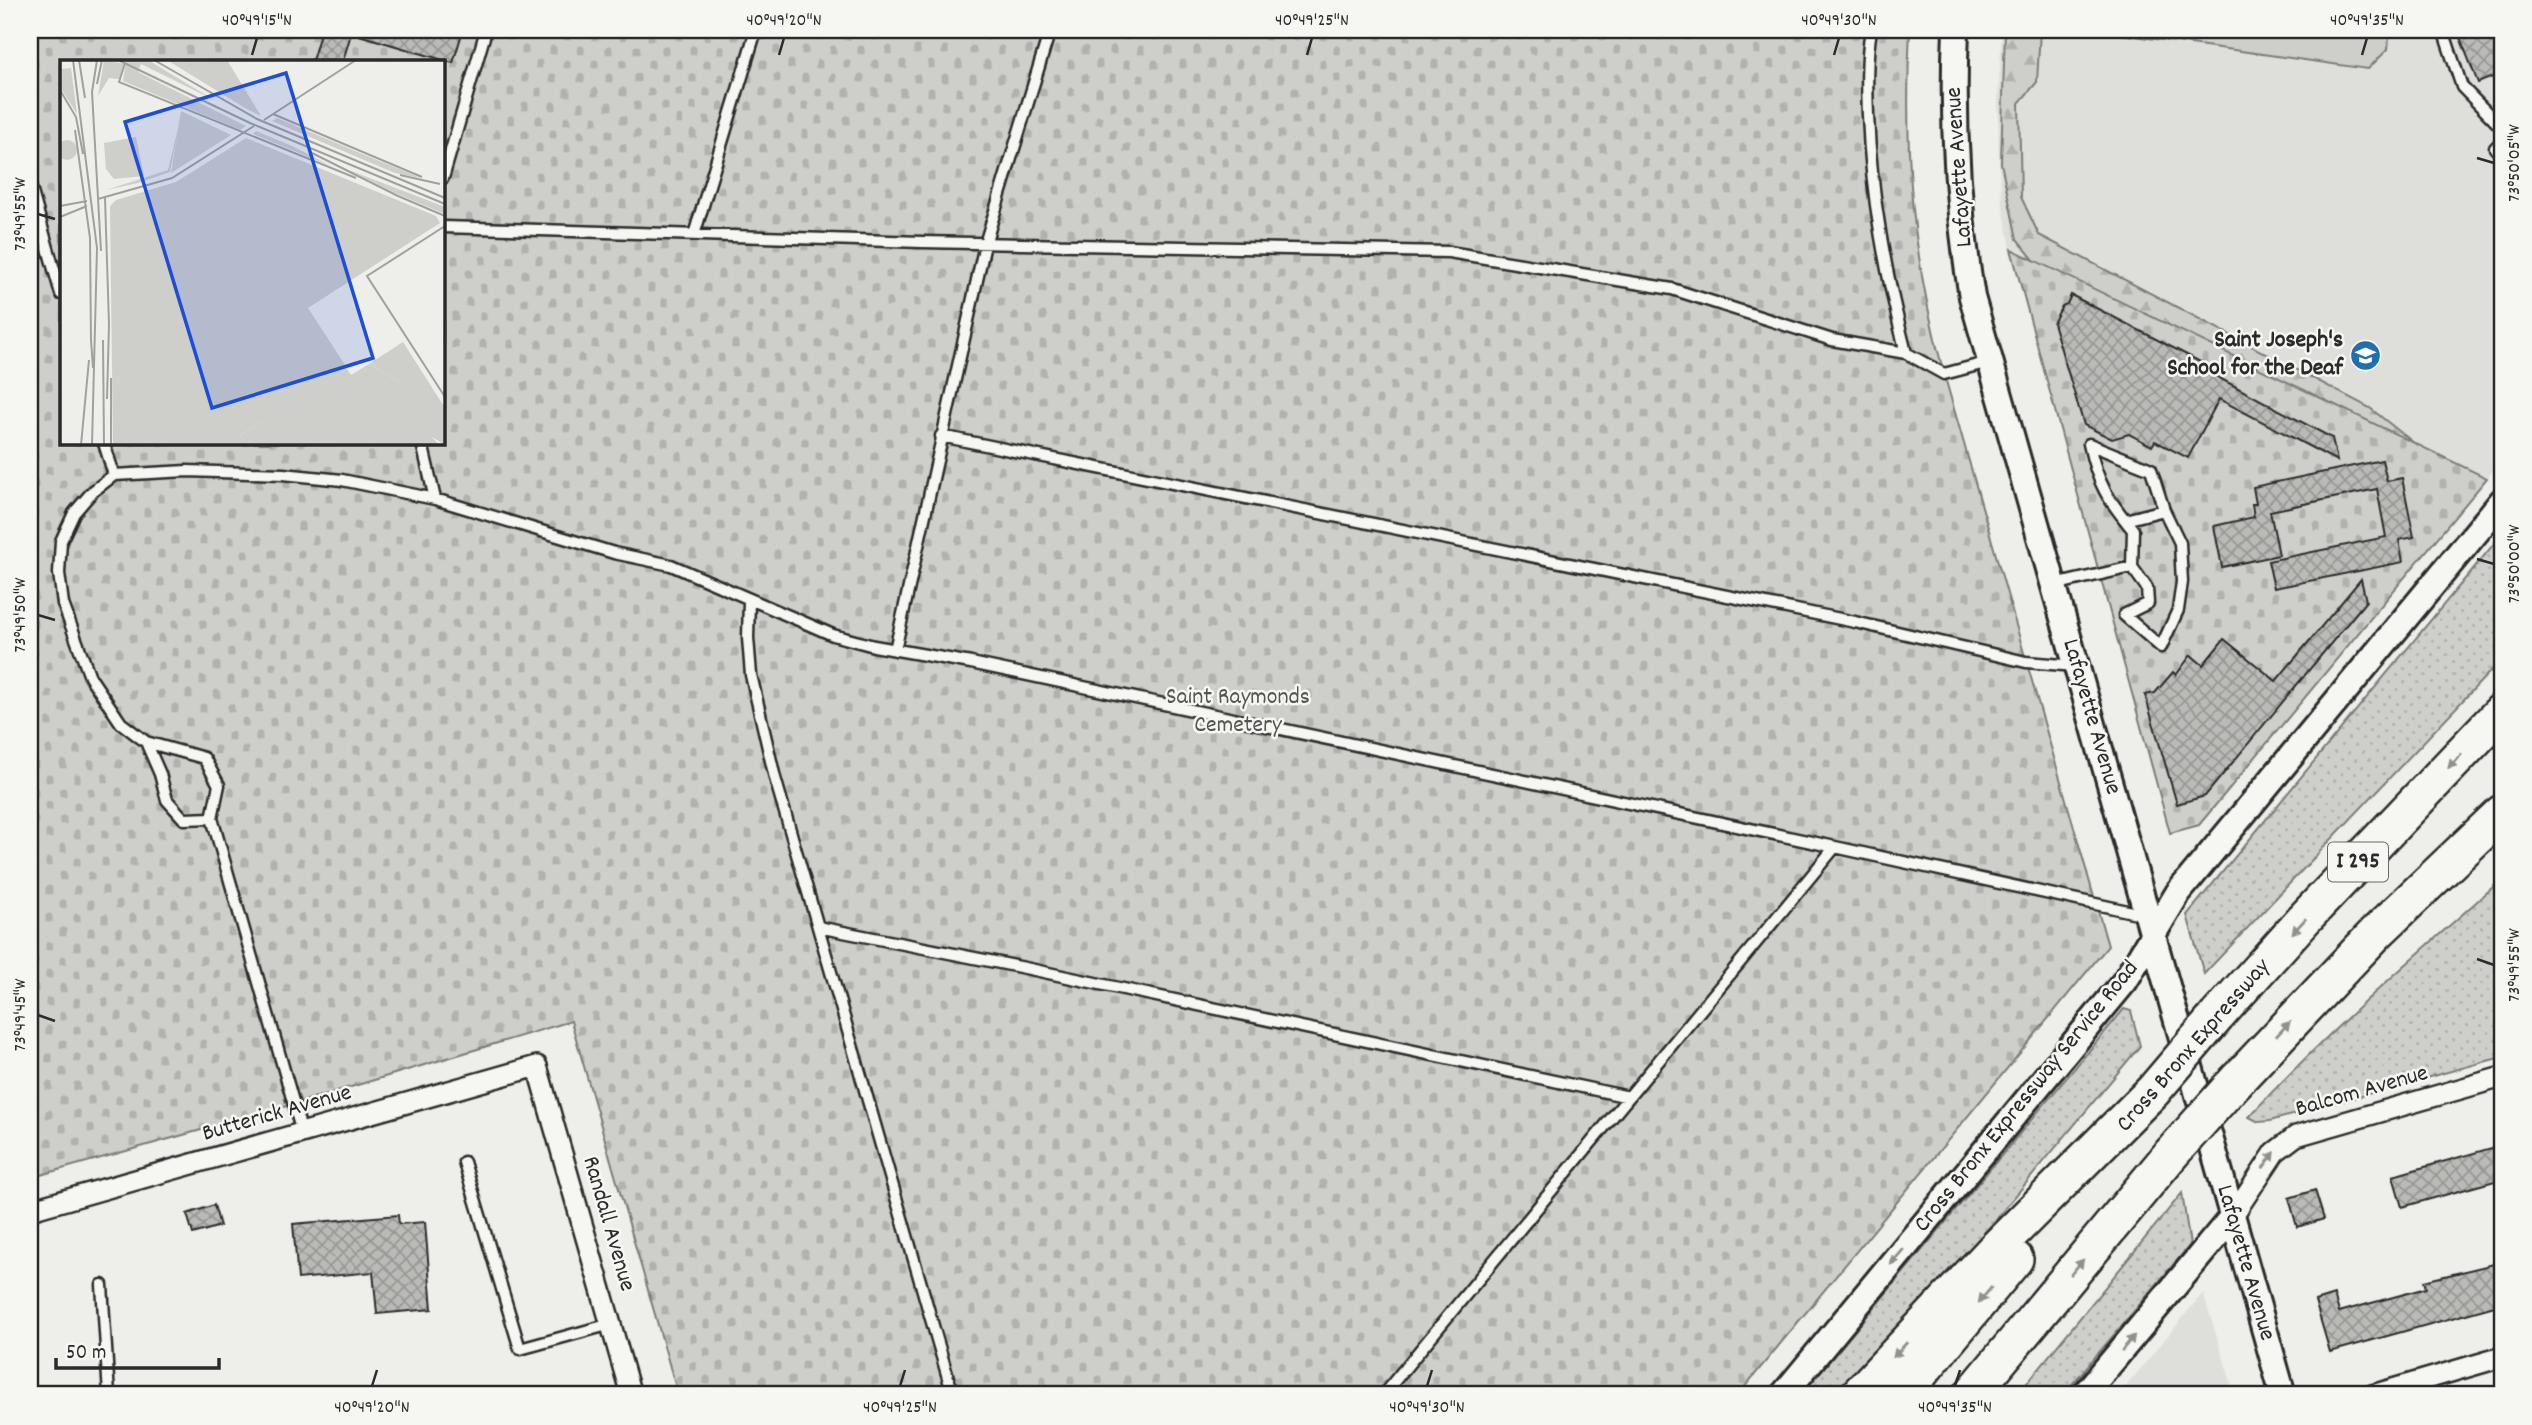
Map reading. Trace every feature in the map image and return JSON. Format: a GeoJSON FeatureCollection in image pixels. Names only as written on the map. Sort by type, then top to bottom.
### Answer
{"type":"FeatureCollection","features":[{"type":"Feature","properties":{"kind":"highway","name":"Cross Bronx Expressway"},"geometry":{"type":"LineString","coordinates":[[1902,1395],[2217,1016],[2304,919],[2502,711]]}},
{"type":"Feature","properties":{"kind":"highway","name":"I 295"},"geometry":{"type":"LineString","coordinates":[[1971,1395],[2171,1154],[2237,1080],[2358,951],[2502,815]]}},
{"type":"Feature","properties":{"kind":"highway"},"geometry":{"type":"LineString","coordinates":[[1858,1395],[1962,1283],[2153,1091]]}},
{"type":"Feature","properties":{"kind":"street","name":"Lafayette Avenue"},"geometry":{"type":"LineString","coordinates":[[1956,30],[1956,185],[1972,297],[2283,1395]]}},
{"type":"Feature","properties":{"kind":"street","name":"Cross Bronx Expressway Service Road"},"geometry":{"type":"LineString","coordinates":[[1783,1395],[2125,981],[2150,925],[2502,501]]}},
{"type":"Feature","properties":{"kind":"street","name":"Butterick Avenue"},"geometry":{"type":"LineString","coordinates":[[30,1210],[537,1066]]}},
{"type":"Feature","properties":{"kind":"street","name":"Randall Avenue"},"geometry":{"type":"LineString","coordinates":[[537,1066],[631,1395]]}},
{"type":"Feature","properties":{"kind":"street","name":"Balcom Avenue"},"geometry":{"type":"LineString","coordinates":[[2232,1217],[2275,1152],[2296,1136],[2502,1077]]}},
{"type":"Feature","properties":{"kind":"street"},"geometry":{"type":"LineString","coordinates":[[2084,1395],[2232,1217]]}},
{"type":"Feature","properties":{"kind":"street"},"geometry":{"type":"LineString","coordinates":[[2372,1395],[2502,1357]]}},
{"type":"Feature","properties":{"kind":"lane"},"geometry":{"type":"LineString","coordinates":[[444,175],[486,30]]}},
{"type":"Feature","properties":{"kind":"lane"},"geometry":{"type":"LineString","coordinates":[[694,235],[756,30]]}},
{"type":"Feature","properties":{"kind":"lane"},"geometry":{"type":"LineString","coordinates":[[895,649],[985,244],[1050,30]]}},
{"type":"Feature","properties":{"kind":"lane"},"geometry":{"type":"LineString","coordinates":[[1871,30],[1867,90],[1876,217],[1906,353]]}},
{"type":"Feature","properties":{"kind":"lane"},"geometry":{"type":"LineString","coordinates":[[2443,30],[2462,87],[2502,128]]}},
{"type":"Feature","properties":{"kind":"lane"},"geometry":{"type":"LineString","coordinates":[[2502,141],[2495,148],[2502,155]]}},
{"type":"Feature","properties":{"kind":"lane"},"geometry":{"type":"LineString","coordinates":[[30,185],[60,290]]}},
{"type":"Feature","properties":{"kind":"lane"},"geometry":{"type":"LineString","coordinates":[[444,227],[985,244],[1449,252],[1672,289],[1832,340],[1906,353],[1944,374],[1989,362]]}},
{"type":"Feature","properties":{"kind":"lane"},"geometry":{"type":"LineString","coordinates":[[941,436],[1855,622],[2026,662],[2076,666]]}},
{"type":"Feature","properties":{"kind":"lane"},"geometry":{"type":"LineString","coordinates":[[104,444],[114,475]]}},
{"type":"Feature","properties":{"kind":"lane"},"geometry":{"type":"LineString","coordinates":[[422,444],[435,499]]}},
{"type":"Feature","properties":{"kind":"lane"},"geometry":{"type":"LineString","coordinates":[[2089,444],[2151,469],[2164,510],[2180,544],[2182,582],[2178,610],[2161,647],[2124,615],[2148,603],[2147,588],[2132,567],[2133,530],[2113,505],[2096,476],[2089,444]]}},
{"type":"Feature","properties":{"kind":"lane"},"geometry":{"type":"LineString","coordinates":[[302,1133],[212,818],[219,785],[204,758],[146,742],[121,723],[90,677],[64,604],[59,573],[61,541],[74,513],[92,492],[114,475],[187,471],[283,474],[342,480],[435,499],[614,552],[671,565],[833,635],[1835,847],[2150,925]]}},
{"type":"Feature","properties":{"kind":"lane"},"geometry":{"type":"LineString","coordinates":[[2125,520],[2164,510]]}},
{"type":"Feature","properties":{"kind":"lane"},"geometry":{"type":"LineString","coordinates":[[2053,585],[2132,567]]}},
{"type":"Feature","properties":{"kind":"lane"},"geometry":{"type":"LineString","coordinates":[[749,600],[751,675],[775,778],[953,1395]]}},
{"type":"Feature","properties":{"kind":"lane"},"geometry":{"type":"LineString","coordinates":[[146,742],[160,774],[167,800],[184,819],[212,818]]}},
{"type":"Feature","properties":{"kind":"lane"},"geometry":{"type":"LineString","coordinates":[[1383,1395],[1835,847]]}},
{"type":"Feature","properties":{"kind":"lane"},"geometry":{"type":"LineString","coordinates":[[818,927],[1039,970],[1629,1097]]}},
{"type":"Feature","properties":{"kind":"lane"},"geometry":{"type":"LineString","coordinates":[[464,1162],[520,1349],[611,1324]]}},
{"type":"Feature","properties":{"kind":"lane"},"geometry":{"type":"LineString","coordinates":[[102,1285],[109,1395]]}},
{"type":"Feature","properties":{"kind":"shaded area","name":"Saint Joseph's School for the Deaf"},"geometry":{"type":"Polygon","coordinates":[[[2002,30],[2502,30],[2502,460],[2487,478],[2011,249],[1999,168],[1998,101],[2002,30]]]}},
{"type":"Feature","properties":{"kind":"shaded area"},"geometry":{"type":"Polygon","coordinates":[[[2203,1293],[2235,1395],[2119,1395],[2203,1293]]]}},
{"type":"Feature","properties":{"kind":"green space","name":"Saint Raymonds Cemetery"},"geometry":{"type":"Polygon","coordinates":[[[30,30],[1910,30],[1908,119],[1912,203],[1933,330],[2108,946],[1738,1395],[678,1395],[571,1021],[294,1104],[30,1178],[30,30]]]}},
{"type":"Feature","properties":{"kind":"green space"},"geometry":{"type":"Polygon","coordinates":[[[2005,30],[2040,30],[2037,82],[2019,103],[2021,197],[2039,235],[2370,408],[2448,470],[2047,276],[2017,239],[2001,163],[2005,30]]]}},
{"type":"Feature","properties":{"kind":"green space"},"geometry":{"type":"Polygon","coordinates":[[[2091,30],[2390,30],[2388,49],[2368,69],[2091,30]]]}},
{"type":"Feature","properties":{"kind":"green space"},"geometry":{"type":"Polygon","coordinates":[[[2011,249],[2487,478],[2199,825],[2170,833],[2011,249]]]}},
{"type":"Feature","properties":{"kind":"green space"},"geometry":{"type":"Polygon","coordinates":[[[2502,534],[2502,659],[2204,974],[2187,915],[2502,534]]]}},
{"type":"Feature","properties":{"kind":"green space"},"geometry":{"type":"Polygon","coordinates":[[[2502,879],[2502,1057],[2270,1121],[2259,1122],[2249,1117],[2341,1024],[2502,879]]]}},
{"type":"Feature","properties":{"kind":"green space"},"geometry":{"type":"Polygon","coordinates":[[[2124,1009],[2131,1011],[2140,1046],[1928,1301],[1839,1395],[1801,1395],[2124,1009]]]}},
{"type":"Feature","properties":{"kind":"green space"},"geometry":{"type":"Polygon","coordinates":[[[2182,1193],[2190,1245],[2063,1395],[2017,1395],[2182,1193]]]}},
{"type":"Feature","properties":{"kind":"building"},"geometry":{"type":"Polygon","coordinates":[[[321,30],[352,30],[343,60],[312,60],[321,30]]]}},
{"type":"Feature","properties":{"kind":"building"},"geometry":{"type":"Polygon","coordinates":[[[360,30],[463,30],[453,63],[359,35],[360,30]]]}},
{"type":"Feature","properties":{"kind":"building"},"geometry":{"type":"Polygon","coordinates":[[[2457,30],[2502,30],[2502,73],[2478,83],[2457,30]]]}},
{"type":"Feature","properties":{"kind":"building"},"geometry":{"type":"Polygon","coordinates":[[[2071,295],[2210,367],[2208,372],[2332,438],[2337,461],[2219,399],[2188,458],[2155,441],[2152,446],[2129,434],[2112,439],[2084,425],[2053,323],[2071,295]]]}},
{"type":"Feature","properties":{"kind":"building"},"geometry":{"type":"Polygon","coordinates":[[[2382,460],[2387,481],[2402,478],[2414,537],[2399,540],[2403,562],[2274,588],[2268,561],[2386,537],[2377,489],[2270,511],[2279,555],[2222,567],[2214,526],[2254,517],[2252,504],[2256,504],[2253,487],[2382,460]]]}},
{"type":"Feature","properties":{"kind":"building"},"geometry":{"type":"Polygon","coordinates":[[[2361,579],[2366,601],[2205,796],[2177,804],[2145,695],[2155,693],[2173,672],[2176,675],[2191,655],[2203,665],[2224,639],[2276,681],[2361,579]]]}},
{"type":"Feature","properties":{"kind":"building"},"geometry":{"type":"Polygon","coordinates":[[[2502,1145],[2502,1179],[2402,1207],[2393,1176],[2502,1145]]]}},
{"type":"Feature","properties":{"kind":"building"},"geometry":{"type":"Polygon","coordinates":[[[2315,1190],[2324,1219],[2297,1227],[2289,1198],[2315,1190]]]}},
{"type":"Feature","properties":{"kind":"building"},"geometry":{"type":"Polygon","coordinates":[[[214,1205],[220,1226],[193,1234],[187,1214],[214,1205]]]}},
{"type":"Feature","properties":{"kind":"building"},"geometry":{"type":"Polygon","coordinates":[[[398,1215],[399,1224],[425,1222],[432,1309],[377,1314],[373,1272],[298,1279],[293,1224],[398,1215]]]}},
{"type":"Feature","properties":{"kind":"building"},"geometry":{"type":"Polygon","coordinates":[[[2502,1262],[2502,1304],[2330,1352],[2315,1301],[2334,1295],[2339,1312],[2426,1288],[2424,1281],[2502,1262]]]}},
{"type":"Feature","properties":{"kind":"place","name":"Saint Joseph's School for the Deaf"},"geometry":{"type":"Point","coordinates":[2366,355]}}]}
